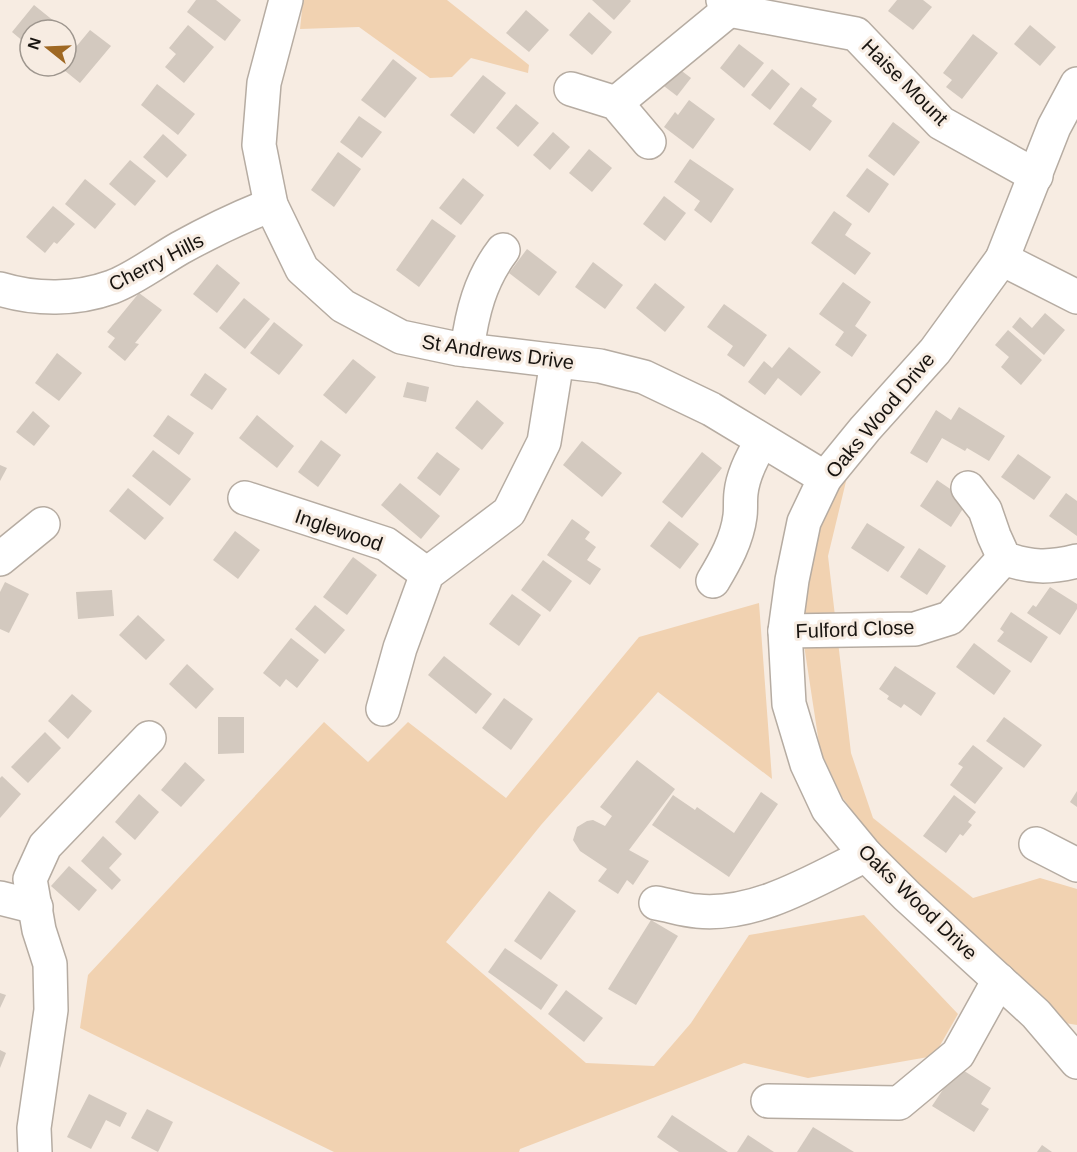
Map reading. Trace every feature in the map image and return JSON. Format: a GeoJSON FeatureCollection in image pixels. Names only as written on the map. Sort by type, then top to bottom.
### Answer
{"type":"FeatureCollection","features":[{"type":"Feature","properties":{"kind":"street","name":"St Andrews Drive"},"geometry":{"type":"LineString","coordinates":[[286,0],[264,83],[259,145],[271,205],[302,269],[343,306],[401,338],[467,350],[600,366],[644,377],[711,409],[825,478]]}},
{"type":"Feature","properties":{"kind":"street","name":"Haise Mount"},"geometry":{"type":"LineString","coordinates":[[616,103],[726,5],[856,33],[941,123],[1036,177]]}},
{"type":"Feature","properties":{"kind":"street","name":"Oaks Wood Drive"},"geometry":{"type":"LineString","coordinates":[[1076,1058],[1036,1014],[907,896],[866,855],[828,809],[807,764],[789,704],[785,631],[792,580],[804,522],[825,478],[865,429],[935,351],[1002,259],[1054,127],[1077,84]]}},
{"type":"Feature","properties":{"kind":"street"},"geometry":{"type":"LineString","coordinates":[[571,89],[616,103],[649,142]]}},
{"type":"Feature","properties":{"kind":"street","name":"Cherry Hills"},"geometry":{"type":"LineString","coordinates":[[0,289],[19,295],[50,297],[82,295],[114,287],[181,248],[271,205]]}},
{"type":"Feature","properties":{"kind":"street"},"geometry":{"type":"LineString","coordinates":[[467,350],[472,314],[489,268],[503,250]]}},
{"type":"Feature","properties":{"kind":"street"},"geometry":{"type":"LineString","coordinates":[[1002,259],[1077,297]]}},
{"type":"Feature","properties":{"kind":"street"},"geometry":{"type":"LineString","coordinates":[[383,709],[400,648],[427,574],[509,512],[544,442],[557,361]]}},
{"type":"Feature","properties":{"kind":"street"},"geometry":{"type":"LineString","coordinates":[[713,581],[735,538],[744,477],[762,441]]}},
{"type":"Feature","properties":{"kind":"street"},"geometry":{"type":"LineString","coordinates":[[968,488],[985,510],[1004,558],[1018,564],[1042,568],[1077,561]]}},
{"type":"Feature","properties":{"kind":"street","name":"Inglewood"},"geometry":{"type":"LineString","coordinates":[[245,498],[386,544],[427,574]]}},
{"type":"Feature","properties":{"kind":"street"},"geometry":{"type":"LineString","coordinates":[[0,559],[43,524]]}},
{"type":"Feature","properties":{"kind":"street","name":"Fulford Close"},"geometry":{"type":"LineString","coordinates":[[785,631],[915,630],[950,618],[1004,558]]}},
{"type":"Feature","properties":{"kind":"street"},"geometry":{"type":"LineString","coordinates":[[35,1152],[34,1128],[51,1010],[50,964],[39,930],[30,879],[45,846],[149,738]]}},
{"type":"Feature","properties":{"kind":"street"},"geometry":{"type":"LineString","coordinates":[[1036,844],[1077,865]]}},
{"type":"Feature","properties":{"kind":"street"},"geometry":{"type":"LineString","coordinates":[[656,903],[697,911],[720,911],[754,905],[799,888],[866,855]]}},
{"type":"Feature","properties":{"kind":"street"},"geometry":{"type":"LineString","coordinates":[[0,898],[36,907]]}},
{"type":"Feature","properties":{"kind":"street"},"geometry":{"type":"LineString","coordinates":[[768,1101],[899,1103],[958,1054],[999,980]]}},
{"type":"Feature","properties":{"kind":"shaded area"},"geometry":{"type":"Polygon","coordinates":[[[303,0],[447,0],[529,65],[528,73],[471,58],[452,77],[430,78],[359,27],[300,29],[303,0]]]}},
{"type":"Feature","properties":{"kind":"shaded area"},"geometry":{"type":"Polygon","coordinates":[[[849,469],[828,556],[851,753],[873,818],[973,898],[1040,878],[1077,889],[1077,1025],[1065,1023],[878,846],[842,797],[820,750],[804,645],[805,567],[835,481],[849,469]]]}},
{"type":"Feature","properties":{"kind":"shaded area"},"geometry":{"type":"Polygon","coordinates":[[[759,603],[772,779],[658,692],[541,825],[446,942],[586,1063],[654,1066],[691,1023],[749,935],[864,915],[958,1014],[934,1056],[808,1078],[744,1063],[520,1149],[519,1152],[334,1152],[80,1028],[88,975],[324,722],[368,762],[408,722],[506,798],[639,637],[759,603]]]}},
{"type":"Feature","properties":{"kind":"building"},"geometry":{"type":"Polygon","coordinates":[[[196,0],[216,0],[241,20],[225,41],[187,12],[196,0]]]}},
{"type":"Feature","properties":{"kind":"building"},"geometry":{"type":"Polygon","coordinates":[[[592,0],[630,0],[631,1],[614,20],[592,0]]]}},
{"type":"Feature","properties":{"kind":"building"},"geometry":{"type":"Polygon","coordinates":[[[897,0],[923,0],[932,7],[913,30],[888,11],[897,0]]]}},
{"type":"Feature","properties":{"kind":"building"},"geometry":{"type":"Polygon","coordinates":[[[34,5],[50,18],[23,18],[34,5]]]}},
{"type":"Feature","properties":{"kind":"building"},"geometry":{"type":"Polygon","coordinates":[[[526,10],[549,30],[529,52],[506,33],[526,10]]]}},
{"type":"Feature","properties":{"kind":"building"},"geometry":{"type":"Polygon","coordinates":[[[589,12],[612,32],[592,55],[569,35],[589,12]]]}},
{"type":"Feature","properties":{"kind":"building"},"geometry":{"type":"Polygon","coordinates":[[[18,25],[18,37],[12,32],[18,25]]]}},
{"type":"Feature","properties":{"kind":"building"},"geometry":{"type":"Polygon","coordinates":[[[188,25],[214,47],[184,83],[165,67],[176,54],[169,48],[188,25]]]}},
{"type":"Feature","properties":{"kind":"building"},"geometry":{"type":"Polygon","coordinates":[[[1030,25],[1056,47],[1040,66],[1014,44],[1030,25]]]}},
{"type":"Feature","properties":{"kind":"building"},"geometry":{"type":"Polygon","coordinates":[[[90,30],[111,46],[80,83],[74,78],[78,78],[78,44],[90,30]]]}},
{"type":"Feature","properties":{"kind":"building"},"geometry":{"type":"Polygon","coordinates":[[[973,34],[998,53],[962,99],[946,87],[952,80],[943,73],[973,34]]]}},
{"type":"Feature","properties":{"kind":"building"},"geometry":{"type":"Polygon","coordinates":[[[739,44],[764,63],[744,88],[720,68],[739,44]]]}},
{"type":"Feature","properties":{"kind":"building"},"geometry":{"type":"Polygon","coordinates":[[[393,59],[417,78],[385,118],[361,100],[393,59]]]}},
{"type":"Feature","properties":{"kind":"building"},"geometry":{"type":"Polygon","coordinates":[[[670,62],[691,78],[677,96],[656,80],[670,62]]]}},
{"type":"Feature","properties":{"kind":"building"},"geometry":{"type":"Polygon","coordinates":[[[772,69],[790,84],[770,110],[751,95],[772,69]]]}},
{"type":"Feature","properties":{"kind":"building"},"geometry":{"type":"Polygon","coordinates":[[[483,75],[506,93],[474,134],[450,115],[483,75]]]}},
{"type":"Feature","properties":{"kind":"building"},"geometry":{"type":"Polygon","coordinates":[[[157,84],[195,114],[178,135],[141,105],[157,84]]]}},
{"type":"Feature","properties":{"kind":"building"},"geometry":{"type":"Polygon","coordinates":[[[801,87],[817,99],[812,106],[832,121],[810,151],[773,124],[801,87]]]}},
{"type":"Feature","properties":{"kind":"building"},"geometry":{"type":"Polygon","coordinates":[[[689,100],[715,119],[693,149],[664,127],[675,112],[678,115],[689,100]]]}},
{"type":"Feature","properties":{"kind":"building"},"geometry":{"type":"Polygon","coordinates":[[[516,104],[539,123],[518,147],[496,128],[516,104]]]}},
{"type":"Feature","properties":{"kind":"building"},"geometry":{"type":"Polygon","coordinates":[[[359,116],[382,132],[362,158],[340,142],[359,116]]]}},
{"type":"Feature","properties":{"kind":"building"},"geometry":{"type":"Polygon","coordinates":[[[893,122],[920,142],[894,176],[868,156],[893,122]]]}},
{"type":"Feature","properties":{"kind":"building"},"geometry":{"type":"Polygon","coordinates":[[[553,132],[570,147],[550,170],[533,155],[553,132]]]}},
{"type":"Feature","properties":{"kind":"building"},"geometry":{"type":"Polygon","coordinates":[[[163,134],[187,155],[167,178],[143,157],[163,134]]]}},
{"type":"Feature","properties":{"kind":"building"},"geometry":{"type":"Polygon","coordinates":[[[589,149],[612,168],[592,192],[569,173],[589,149]]]}},
{"type":"Feature","properties":{"kind":"building"},"geometry":{"type":"Polygon","coordinates":[[[338,152],[361,169],[334,207],[311,190],[338,152]]]}},
{"type":"Feature","properties":{"kind":"building"},"geometry":{"type":"Polygon","coordinates":[[[690,159],[734,189],[711,223],[694,210],[700,201],[674,182],[690,159]]]}},
{"type":"Feature","properties":{"kind":"building"},"geometry":{"type":"Polygon","coordinates":[[[130,160],[156,181],[135,206],[109,184],[130,160]]]}},
{"type":"Feature","properties":{"kind":"building"},"geometry":{"type":"Polygon","coordinates":[[[867,168],[889,184],[869,213],[846,196],[867,168]]]}},
{"type":"Feature","properties":{"kind":"building"},"geometry":{"type":"Polygon","coordinates":[[[463,178],[484,195],[461,225],[439,208],[463,178]]]}},
{"type":"Feature","properties":{"kind":"building"},"geometry":{"type":"Polygon","coordinates":[[[85,179],[116,204],[95,229],[65,204],[85,179]]]}},
{"type":"Feature","properties":{"kind":"building"},"geometry":{"type":"Polygon","coordinates":[[[664,196],[686,213],[665,241],[643,224],[664,196]]]}},
{"type":"Feature","properties":{"kind":"building"},"geometry":{"type":"Polygon","coordinates":[[[53,206],[75,224],[57,244],[54,242],[45,253],[26,237],[53,206]]]}},
{"type":"Feature","properties":{"kind":"building"},"geometry":{"type":"Polygon","coordinates":[[[834,211],[852,224],[845,235],[871,253],[855,275],[811,243],[834,211]]]}},
{"type":"Feature","properties":{"kind":"building"},"geometry":{"type":"Polygon","coordinates":[[[432,219],[456,236],[419,287],[396,270],[432,219]]]}},
{"type":"Feature","properties":{"kind":"building"},"geometry":{"type":"Polygon","coordinates":[[[527,249],[557,272],[539,296],[509,273],[527,249]]]}},
{"type":"Feature","properties":{"kind":"building"},"geometry":{"type":"Polygon","coordinates":[[[593,262],[623,285],[605,309],[575,287],[593,262]]]}},
{"type":"Feature","properties":{"kind":"building"},"geometry":{"type":"Polygon","coordinates":[[[217,264],[240,283],[217,313],[193,294],[217,264]]]}},
{"type":"Feature","properties":{"kind":"building"},"geometry":{"type":"Polygon","coordinates":[[[843,282],[871,302],[855,326],[867,335],[852,357],[835,345],[844,332],[819,314],[843,282]]]}},
{"type":"Feature","properties":{"kind":"building"},"geometry":{"type":"Polygon","coordinates":[[[655,283],[685,307],[665,332],[636,308],[655,283]]]}},
{"type":"Feature","properties":{"kind":"building"},"geometry":{"type":"Polygon","coordinates":[[[139,293],[162,310],[135,343],[139,344],[125,361],[108,347],[115,338],[107,332],[139,293]]]}},
{"type":"Feature","properties":{"kind":"building"},"geometry":{"type":"Polygon","coordinates":[[[244,298],[270,319],[245,349],[219,328],[244,298]]]}},
{"type":"Feature","properties":{"kind":"building"},"geometry":{"type":"Polygon","coordinates":[[[724,304],[767,335],[744,367],[727,355],[733,346],[707,327],[724,304]]]}},
{"type":"Feature","properties":{"kind":"building"},"geometry":{"type":"Polygon","coordinates":[[[1045,313],[1065,330],[1044,355],[1012,327],[1020,317],[1032,328],[1045,313]]]}},
{"type":"Feature","properties":{"kind":"building"},"geometry":{"type":"Polygon","coordinates":[[[274,322],[303,345],[279,375],[250,353],[274,322]]]}},
{"type":"Feature","properties":{"kind":"building"},"geometry":{"type":"Polygon","coordinates":[[[1008,330],[1042,360],[1021,385],[1001,367],[1009,357],[995,345],[1008,330]]]}},
{"type":"Feature","properties":{"kind":"building"},"geometry":{"type":"Polygon","coordinates":[[[789,347],[821,372],[801,396],[778,378],[765,395],[748,382],[764,361],[772,368],[789,347]]]}},
{"type":"Feature","properties":{"kind":"building"},"geometry":{"type":"Polygon","coordinates":[[[57,353],[82,373],[59,401],[35,383],[57,353]]]}},
{"type":"Feature","properties":{"kind":"building"},"geometry":{"type":"Polygon","coordinates":[[[353,359],[376,377],[346,414],[323,395],[353,359]]]}},
{"type":"Feature","properties":{"kind":"building"},"geometry":{"type":"Polygon","coordinates":[[[205,373],[227,389],[212,410],[190,395],[205,373]]]}},
{"type":"Feature","properties":{"kind":"building"},"geometry":{"type":"Polygon","coordinates":[[[407,382],[429,387],[426,402],[403,397],[407,382]]]}},
{"type":"Feature","properties":{"kind":"building"},"geometry":{"type":"Polygon","coordinates":[[[477,400],[504,423],[482,450],[455,428],[477,400]]]}},
{"type":"Feature","properties":{"kind":"building"},"geometry":{"type":"Polygon","coordinates":[[[959,407],[1005,436],[989,461],[967,448],[965,451],[942,438],[927,463],[910,453],[936,410],[951,420],[959,407]]]}},
{"type":"Feature","properties":{"kind":"building"},"geometry":{"type":"Polygon","coordinates":[[[33,411],[50,426],[34,446],[16,432],[33,411]]]}},
{"type":"Feature","properties":{"kind":"building"},"geometry":{"type":"Polygon","coordinates":[[[168,415],[194,433],[179,455],[153,436],[168,415]]]}},
{"type":"Feature","properties":{"kind":"building"},"geometry":{"type":"Polygon","coordinates":[[[257,415],[294,446],[277,468],[239,438],[257,415]]]}},
{"type":"Feature","properties":{"kind":"building"},"geometry":{"type":"Polygon","coordinates":[[[321,440],[341,455],[318,487],[298,472],[321,440]]]}},
{"type":"Feature","properties":{"kind":"building"},"geometry":{"type":"Polygon","coordinates":[[[582,441],[622,473],[602,497],[563,465],[582,441]]]}},
{"type":"Feature","properties":{"kind":"building"},"geometry":{"type":"Polygon","coordinates":[[[153,450],[191,479],[170,506],[132,476],[153,450]]]}},
{"type":"Feature","properties":{"kind":"building"},"geometry":{"type":"Polygon","coordinates":[[[437,452],[460,469],[440,496],[417,478],[437,452]]]}},
{"type":"Feature","properties":{"kind":"building"},"geometry":{"type":"Polygon","coordinates":[[[702,452],[722,468],[682,518],[662,502],[702,452]]]}},
{"type":"Feature","properties":{"kind":"building"},"geometry":{"type":"Polygon","coordinates":[[[1018,454],[1051,477],[1034,500],[1001,477],[1018,454]]]}},
{"type":"Feature","properties":{"kind":"building"},"geometry":{"type":"Polygon","coordinates":[[[0,465],[7,468],[0,481],[0,465]]]}},
{"type":"Feature","properties":{"kind":"building"},"geometry":{"type":"Polygon","coordinates":[[[937,480],[968,501],[951,527],[920,506],[937,480]]]}},
{"type":"Feature","properties":{"kind":"building"},"geometry":{"type":"Polygon","coordinates":[[[400,483],[440,516],[421,539],[381,505],[400,483]]]}},
{"type":"Feature","properties":{"kind":"building"},"geometry":{"type":"Polygon","coordinates":[[[128,488],[164,518],[145,540],[109,511],[128,488]]]}},
{"type":"Feature","properties":{"kind":"building"},"geometry":{"type":"Polygon","coordinates":[[[1066,493],[1077,501],[1077,536],[1049,516],[1066,493]]]}},
{"type":"Feature","properties":{"kind":"building"},"geometry":{"type":"Polygon","coordinates":[[[572,519],[590,532],[585,539],[596,547],[587,560],[601,569],[590,585],[547,555],[572,519]]]}},
{"type":"Feature","properties":{"kind":"building"},"geometry":{"type":"Polygon","coordinates":[[[669,521],[699,544],[680,569],[650,546],[669,521]]]}},
{"type":"Feature","properties":{"kind":"building"},"geometry":{"type":"Polygon","coordinates":[[[867,523],[905,547],[888,572],[851,548],[867,523]]]}},
{"type":"Feature","properties":{"kind":"building"},"geometry":{"type":"Polygon","coordinates":[[[235,531],[260,550],[238,579],[213,560],[235,531]]]}},
{"type":"Feature","properties":{"kind":"building"},"geometry":{"type":"Polygon","coordinates":[[[919,548],[946,566],[927,595],[900,577],[919,548]]]}},
{"type":"Feature","properties":{"kind":"building"},"geometry":{"type":"Polygon","coordinates":[[[353,557],[377,575],[347,615],[323,597],[353,557]]]}},
{"type":"Feature","properties":{"kind":"building"},"geometry":{"type":"Polygon","coordinates":[[[543,560],[572,581],[550,612],[521,590],[543,560]]]}},
{"type":"Feature","properties":{"kind":"building"},"geometry":{"type":"Polygon","coordinates":[[[5,582],[29,594],[9,633],[0,629],[0,592],[5,582]]]}},
{"type":"Feature","properties":{"kind":"building"},"geometry":{"type":"Polygon","coordinates":[[[1050,587],[1077,604],[1077,609],[1060,635],[1027,613],[1033,605],[1036,607],[1050,587]]]}},
{"type":"Feature","properties":{"kind":"building"},"geometry":{"type":"Polygon","coordinates":[[[112,590],[114,616],[78,619],[76,592],[112,590]]]}},
{"type":"Feature","properties":{"kind":"building"},"geometry":{"type":"Polygon","coordinates":[[[512,594],[541,615],[519,646],[489,624],[512,594]]]}},
{"type":"Feature","properties":{"kind":"building"},"geometry":{"type":"Polygon","coordinates":[[[315,605],[345,630],[325,654],[295,629],[315,605]]]}},
{"type":"Feature","properties":{"kind":"building"},"geometry":{"type":"Polygon","coordinates":[[[1011,612],[1048,637],[1031,663],[997,641],[1004,632],[1000,629],[1011,612]]]}},
{"type":"Feature","properties":{"kind":"building"},"geometry":{"type":"Polygon","coordinates":[[[138,615],[165,640],[146,660],[119,635],[138,615]]]}},
{"type":"Feature","properties":{"kind":"building"},"geometry":{"type":"Polygon","coordinates":[[[291,638],[319,660],[297,688],[286,679],[280,687],[263,673],[291,638]]]}},
{"type":"Feature","properties":{"kind":"building"},"geometry":{"type":"Polygon","coordinates":[[[974,643],[1011,671],[994,695],[956,667],[974,643]]]}},
{"type":"Feature","properties":{"kind":"building"},"geometry":{"type":"Polygon","coordinates":[[[444,656],[492,694],[476,714],[428,675],[444,656]]]}},
{"type":"Feature","properties":{"kind":"building"},"geometry":{"type":"Polygon","coordinates":[[[187,664],[214,689],[196,709],[169,684],[187,664]]]}},
{"type":"Feature","properties":{"kind":"building"},"geometry":{"type":"Polygon","coordinates":[[[895,666],[936,693],[921,716],[904,704],[901,708],[887,699],[889,696],[879,689],[895,666]]]}},
{"type":"Feature","properties":{"kind":"building"},"geometry":{"type":"Polygon","coordinates":[[[72,694],[92,711],[68,739],[48,721],[72,694]]]}},
{"type":"Feature","properties":{"kind":"building"},"geometry":{"type":"Polygon","coordinates":[[[504,698],[533,719],[511,750],[482,728],[504,698]]]}},
{"type":"Feature","properties":{"kind":"building"},"geometry":{"type":"Polygon","coordinates":[[[218,717],[244,717],[244,753],[218,754],[218,717]]]}},
{"type":"Feature","properties":{"kind":"building"},"geometry":{"type":"Polygon","coordinates":[[[1004,717],[1042,745],[1024,768],[986,741],[1004,717]]]}},
{"type":"Feature","properties":{"kind":"building"},"geometry":{"type":"Polygon","coordinates":[[[45,732],[61,748],[28,783],[11,767],[45,732]]]}},
{"type":"Feature","properties":{"kind":"building"},"geometry":{"type":"Polygon","coordinates":[[[973,745],[1003,768],[975,804],[950,785],[963,767],[958,764],[973,745]]]}},
{"type":"Feature","properties":{"kind":"building"},"geometry":{"type":"Polygon","coordinates":[[[637,760],[675,789],[629,850],[649,861],[633,885],[627,880],[618,894],[598,881],[607,869],[580,851],[573,840],[577,827],[587,821],[593,820],[605,826],[612,816],[600,807],[637,760]]]}},
{"type":"Feature","properties":{"kind":"building"},"geometry":{"type":"Polygon","coordinates":[[[185,762],[205,780],[181,807],[161,790],[185,762]]]}},
{"type":"Feature","properties":{"kind":"building"},"geometry":{"type":"Polygon","coordinates":[[[2,776],[21,794],[0,818],[0,778],[2,776]]]}},
{"type":"Feature","properties":{"kind":"building"},"geometry":{"type":"Polygon","coordinates":[[[1077,791],[1077,807],[1070,802],[1077,791]]]}},
{"type":"Feature","properties":{"kind":"building"},"geometry":{"type":"Polygon","coordinates":[[[761,792],[778,804],[729,877],[652,825],[673,795],[695,810],[697,807],[734,833],[761,792]]]}},
{"type":"Feature","properties":{"kind":"building"},"geometry":{"type":"Polygon","coordinates":[[[139,794],[159,812],[135,840],[115,822],[139,794]]]}},
{"type":"Feature","properties":{"kind":"building"},"geometry":{"type":"Polygon","coordinates":[[[954,795],[976,812],[968,822],[972,825],[963,836],[960,834],[946,853],[923,836],[954,795]]]}},
{"type":"Feature","properties":{"kind":"building"},"geometry":{"type":"Polygon","coordinates":[[[103,836],[122,854],[109,868],[121,880],[112,890],[81,861],[103,836]]]}},
{"type":"Feature","properties":{"kind":"building"},"geometry":{"type":"Polygon","coordinates":[[[69,866],[97,890],[79,911],[51,886],[69,866]]]}},
{"type":"Feature","properties":{"kind":"building"},"geometry":{"type":"Polygon","coordinates":[[[549,891],[576,911],[541,960],[514,941],[549,891]]]}},
{"type":"Feature","properties":{"kind":"building"},"geometry":{"type":"Polygon","coordinates":[[[651,920],[678,936],[636,1005],[608,989],[651,920]]]}},
{"type":"Feature","properties":{"kind":"building"},"geometry":{"type":"Polygon","coordinates":[[[505,948],[558,985],[541,1010],[488,972],[505,948]]]}},
{"type":"Feature","properties":{"kind":"building"},"geometry":{"type":"Polygon","coordinates":[[[566,990],[603,1018],[584,1042],[548,1014],[566,990]]]}},
{"type":"Feature","properties":{"kind":"building"},"geometry":{"type":"Polygon","coordinates":[[[0,993],[6,995],[0,1008],[0,993]]]}},
{"type":"Feature","properties":{"kind":"building"},"geometry":{"type":"Polygon","coordinates":[[[0,1050],[6,1053],[0,1068],[0,1050]]]}},
{"type":"Feature","properties":{"kind":"building"},"geometry":{"type":"Polygon","coordinates":[[[958,1067],[991,1088],[981,1104],[989,1109],[974,1132],[932,1106],[958,1067]]]}},
{"type":"Feature","properties":{"kind":"building"},"geometry":{"type":"Polygon","coordinates":[[[89,1094],[127,1113],[120,1127],[106,1120],[91,1149],[67,1137],[89,1094]]]}},
{"type":"Feature","properties":{"kind":"building"},"geometry":{"type":"Polygon","coordinates":[[[147,1109],[173,1122],[158,1152],[131,1138],[147,1109]]]}},
{"type":"Feature","properties":{"kind":"building"},"geometry":{"type":"Polygon","coordinates":[[[672,1115],[728,1152],[679,1152],[657,1137],[672,1115]]]}},
{"type":"Feature","properties":{"kind":"building"},"geometry":{"type":"Polygon","coordinates":[[[813,1127],[854,1152],[797,1152],[813,1127]]]}},
{"type":"Feature","properties":{"kind":"building"},"geometry":{"type":"Polygon","coordinates":[[[748,1135],[774,1152],[737,1152],[748,1135]]]}},
{"type":"Feature","properties":{"kind":"building"},"geometry":{"type":"Polygon","coordinates":[[[1042,1145],[1052,1152],[1037,1152],[1042,1145]]]}}]}
